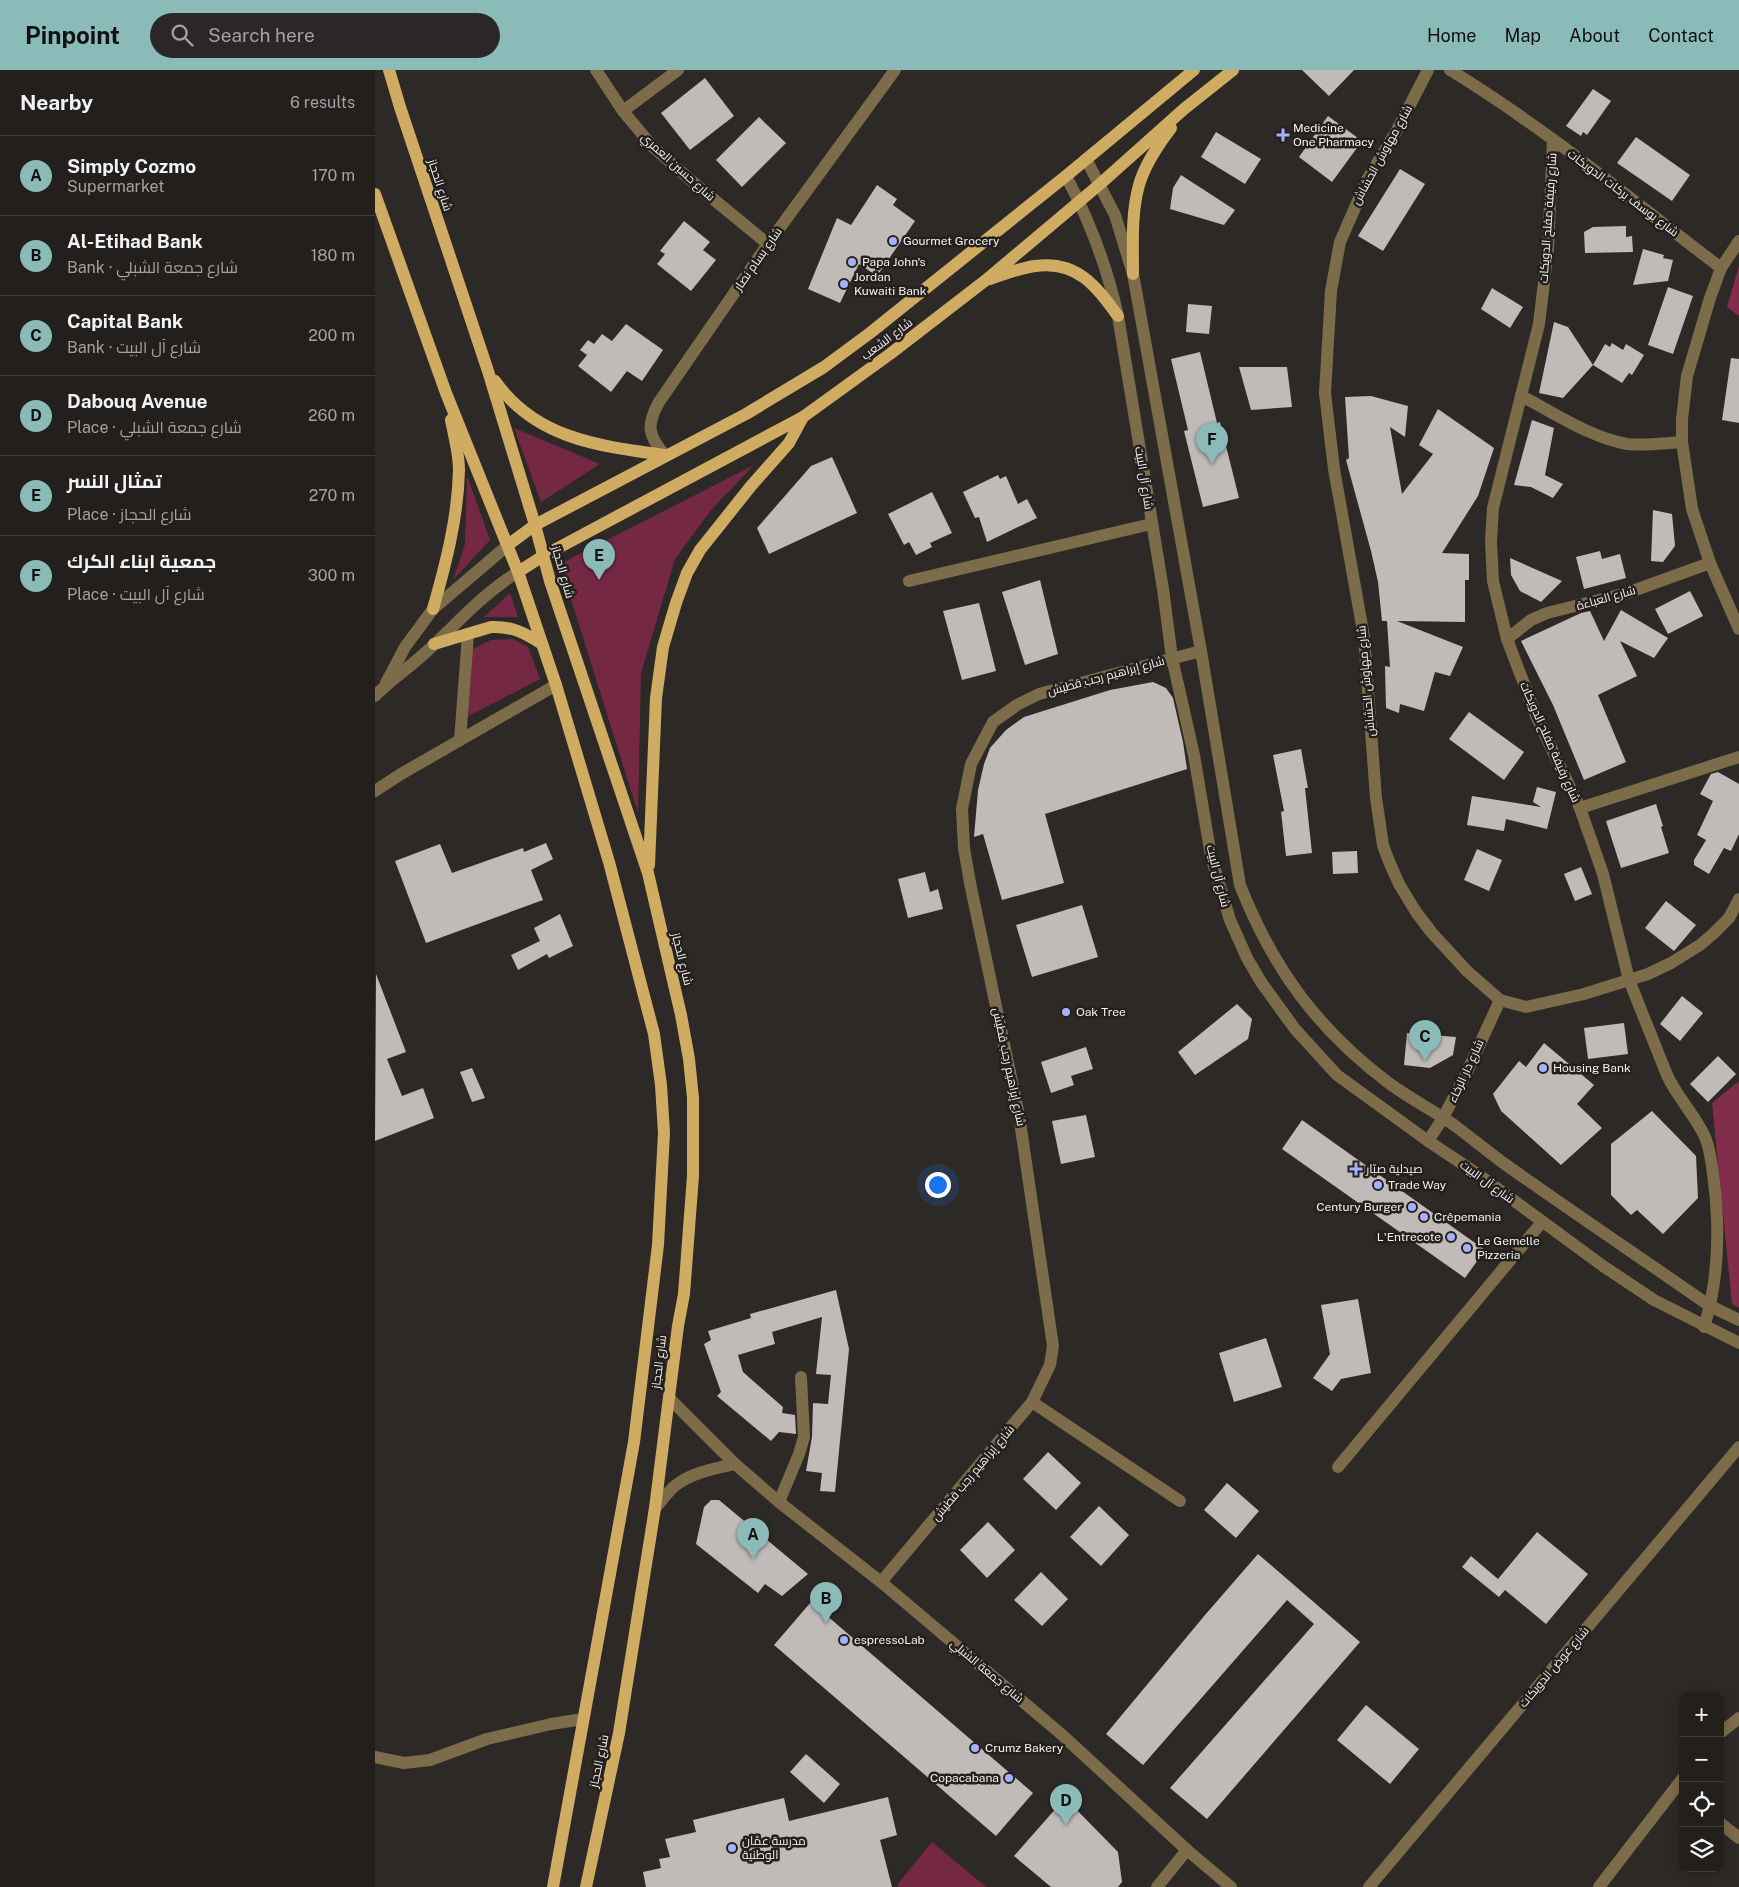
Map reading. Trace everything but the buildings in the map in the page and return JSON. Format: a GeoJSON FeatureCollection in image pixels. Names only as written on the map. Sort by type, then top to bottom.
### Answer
{"type":"FeatureCollection","features":[{"type":"Feature","properties":{"kind":"main road","name":"شارع الحجاز"},"geometry":{"type":"LineString","coordinates":[[389,70],[488,371],[550,581],[648,873],[681,1015],[689,1059],[693,1098],[693,1176],[688,1256],[655,1508],[619,1733],[586,1887]]}},
{"type":"Feature","properties":{"kind":"main road","name":"شارع الشعب"},"geometry":{"type":"LineString","coordinates":[[508,545],[535,525],[746,414],[824,367],[1066,176],[1194,70]]}},
{"type":"Feature","properties":{"kind":"main road","name":"شارع الشعب"},"geometry":{"type":"LineString","coordinates":[[518,572],[543,556],[803,416],[890,354],[986,280],[1100,184],[1184,109],[1233,70]]}},
{"type":"Feature","properties":{"kind":"main road"},"geometry":{"type":"LineString","coordinates":[[1133,274],[1132,232],[1139,185],[1156,149],[1184,109]]}},
{"type":"Feature","properties":{"kind":"main road","name":"شارع الحجاز"},"geometry":{"type":"LineString","coordinates":[[375,194],[446,393],[518,572],[556,685],[609,862],[655,1034],[664,1111],[658,1245],[634,1442],[553,1887]]}},
{"type":"Feature","properties":{"kind":"main road"},"geometry":{"type":"LineString","coordinates":[[986,280],[1035,266],[1067,268],[1082,275],[1093,285],[1118,316]]}},
{"type":"Feature","properties":{"kind":"main road"},"geometry":{"type":"LineString","coordinates":[[488,371],[505,394],[525,414],[550,429],[604,445],[665,456]]}},
{"type":"Feature","properties":{"kind":"main road"},"geometry":{"type":"LineString","coordinates":[[433,609],[448,554],[459,469],[446,393]]}},
{"type":"Feature","properties":{"kind":"main road"},"geometry":{"type":"LineString","coordinates":[[648,873],[655,698],[663,647],[676,603],[687,573],[700,550],[751,486],[789,443],[803,416]]}},
{"type":"Feature","properties":{"kind":"main road"},"geometry":{"type":"LineString","coordinates":[[434,644],[491,627],[500,627],[525,633],[542,644]]}},
{"type":"Feature","properties":{"kind":"street","name":"شارع حسين العمري"},"geometry":{"type":"LineString","coordinates":[[596,70],[623,111],[652,146],[768,244]]}},
{"type":"Feature","properties":{"kind":"street"},"geometry":{"type":"LineString","coordinates":[[623,111],[678,70]]}},
{"type":"Feature","properties":{"kind":"street","name":"شارع بسام نصار"},"geometry":{"type":"LineString","coordinates":[[665,456],[655,443],[651,433],[651,422],[654,412],[768,244],[895,70]]}},
{"type":"Feature","properties":{"kind":"street","name":"شارع مهاوش الحشاش"},"geometry":{"type":"LineString","coordinates":[[1429,70],[1397,130],[1367,180],[1340,242],[1331,292],[1325,393],[1334,469],[1363,637],[1375,798],[1383,845],[1399,884],[1416,912],[1432,933],[1467,971],[1500,1000],[1527,1007],[1556,1002],[1648,974],[1700,945],[1734,915],[1739,899]]}},
{"type":"Feature","properties":{"kind":"street","name":"شارع يوسف بركات الدويكات"},"geometry":{"type":"LineString","coordinates":[[1450,70],[1497,99],[1721,268]]}},
{"type":"Feature","properties":{"kind":"street","name":"شارع رفيفة مفلح الدويكات"},"geometry":{"type":"LineString","coordinates":[[1553,140],[1549,249],[1539,324],[1493,508],[1491,542],[1493,581],[1507,639],[1537,718],[1580,808],[1603,874],[1629,980],[1667,1075],[1673,1088],[1705,1138],[1711,1159],[1718,1236],[1716,1272],[1710,1306],[1704,1326]]}},
{"type":"Feature","properties":{"kind":"street","name":"شارع آل البيت"},"geometry":{"type":"LineString","coordinates":[[1086,159],[1115,216],[1133,274],[1201,651],[1238,877],[1252,915],[1283,970],[1314,1015],[1351,1052],[1391,1085],[1443,1118],[1501,1161],[1710,1306],[1739,1320]]}},
{"type":"Feature","properties":{"kind":"street","name":"شارع آل البيت"},"geometry":{"type":"LineString","coordinates":[[1066,176],[1079,201],[1111,281],[1163,589],[1172,658],[1194,755],[1211,856],[1226,909],[1247,958],[1283,1014],[1337,1075],[1654,1300],[1739,1343]]}},
{"type":"Feature","properties":{"kind":"street"},"geometry":{"type":"LineString","coordinates":[[1739,241],[1721,268],[1709,298],[1687,376],[1682,419],[1682,442],[1692,509],[1710,563],[1739,629]]}},
{"type":"Feature","properties":{"kind":"street"},"geometry":{"type":"LineString","coordinates":[[1521,396],[1572,424],[1627,444],[1682,442]]}},
{"type":"Feature","properties":{"kind":"street"},"geometry":{"type":"LineString","coordinates":[[909,581],[1151,524]]}},
{"type":"Feature","properties":{"kind":"street"},"geometry":{"type":"LineString","coordinates":[[385,686],[405,647],[433,609],[508,545]]}},
{"type":"Feature","properties":{"kind":"street","name":"شارع العباءة"},"geometry":{"type":"LineString","coordinates":[[1507,639],[1531,620],[1547,614],[1627,593],[1710,563]]}},
{"type":"Feature","properties":{"kind":"street"},"geometry":{"type":"LineString","coordinates":[[375,696],[491,590],[518,572]]}},
{"type":"Feature","properties":{"kind":"street"},"geometry":{"type":"LineString","coordinates":[[460,740],[468,635]]}},
{"type":"Feature","properties":{"kind":"street","name":"شارع إبراهيم رجب قطيش"},"geometry":{"type":"LineString","coordinates":[[881,1582],[1032,1402],[1050,1365],[1053,1346],[1019,1115],[964,848],[963,809],[971,764],[993,722],[1017,705],[1039,694],[1201,651]]}},
{"type":"Feature","properties":{"kind":"street"},"geometry":{"type":"LineString","coordinates":[[375,791],[401,774],[556,685]]}},
{"type":"Feature","properties":{"kind":"street"},"geometry":{"type":"LineString","coordinates":[[1580,808],[1739,758]]}},
{"type":"Feature","properties":{"kind":"street","name":"شارع دار الرخاء"},"geometry":{"type":"LineString","coordinates":[[1428,1141],[1443,1118],[1500,1000]]}},
{"type":"Feature","properties":{"kind":"street"},"geometry":{"type":"LineString","coordinates":[[1339,1467],[1542,1222]]}},
{"type":"Feature","properties":{"kind":"street"},"geometry":{"type":"LineString","coordinates":[[779,1502],[799,1454],[804,1436],[801,1377]]}},
{"type":"Feature","properties":{"kind":"street","name":"شارع جمعة الشبلي"},"geometry":{"type":"LineString","coordinates":[[669,1398],[735,1464],[779,1502],[881,1582],[1060,1733],[1187,1850],[1231,1887]]}},
{"type":"Feature","properties":{"kind":"street"},"geometry":{"type":"LineString","coordinates":[[1032,1402],[1180,1501]]}},
{"type":"Feature","properties":{"kind":"street","name":"شارع عوض الدويكات"},"geometry":{"type":"LineString","coordinates":[[1369,1887],[1739,1447]]}},
{"type":"Feature","properties":{"kind":"street"},"geometry":{"type":"LineString","coordinates":[[655,1508],[671,1489],[697,1473],[735,1464]]}},
{"type":"Feature","properties":{"kind":"street"},"geometry":{"type":"LineString","coordinates":[[1724,1730],[1739,1718]]}},
{"type":"Feature","properties":{"kind":"street"},"geometry":{"type":"LineString","coordinates":[[375,1757],[404,1763],[430,1760],[487,1739],[551,1724],[583,1719]]}},
{"type":"Feature","properties":{"kind":"street"},"geometry":{"type":"LineString","coordinates":[[1599,1887],[1679,1787]]}},
{"type":"Feature","properties":{"kind":"street"},"geometry":{"type":"LineString","coordinates":[[1724,1827],[1739,1838]]}},
{"type":"Feature","properties":{"kind":"street"},"geometry":{"type":"LineString","coordinates":[[1157,1887],[1187,1850]]}},
{"type":"Feature","properties":{"kind":"shaded area"},"geometry":{"type":"Polygon","coordinates":[[[1739,266],[1739,316],[1727,307],[1739,266]]]}},
{"type":"Feature","properties":{"kind":"shaded area"},"geometry":{"type":"Polygon","coordinates":[[[514,428],[600,464],[541,502],[514,428]]]}},
{"type":"Feature","properties":{"kind":"shaded area"},"geometry":{"type":"Polygon","coordinates":[[[754,465],[711,510],[675,559],[641,673],[638,813],[560,564],[754,465]]]}},
{"type":"Feature","properties":{"kind":"shaded area"},"geometry":{"type":"Polygon","coordinates":[[[467,476],[490,540],[453,580],[465,544],[467,476]]]}},
{"type":"Feature","properties":{"kind":"shaded area"},"geometry":{"type":"Polygon","coordinates":[[[510,593],[518,617],[484,617],[510,593]]]}},
{"type":"Feature","properties":{"kind":"shaded area"},"geometry":{"type":"Polygon","coordinates":[[[513,639],[528,647],[540,679],[465,718],[471,650],[491,640],[513,639]]]}},
{"type":"Feature","properties":{"kind":"shaded area"},"geometry":{"type":"Polygon","coordinates":[[[1739,1081],[1739,1308],[1732,1304],[1712,1103],[1739,1081]]]}},
{"type":"Feature","properties":{"kind":"shaded area"},"geometry":{"type":"Polygon","coordinates":[[[932,1842],[986,1887],[899,1887],[897,1885],[932,1842]]]}},
{"type":"Feature","properties":{"kind":"place","name":"Medicine One Pharmacy"},"geometry":{"type":"Point","coordinates":[1283,135]}},
{"type":"Feature","properties":{"kind":"place","name":"Gourmet Grocery"},"geometry":{"type":"Point","coordinates":[893,241]}},
{"type":"Feature","properties":{"kind":"place","name":"Papa John's"},"geometry":{"type":"Point","coordinates":[852,262]}},
{"type":"Feature","properties":{"kind":"place","name":"Jordan Kuwaiti Bank"},"geometry":{"type":"Point","coordinates":[844,284]}},
{"type":"Feature","properties":{"kind":"place","name":"جمعية ابناء الكرك"},"geometry":{"type":"Point","coordinates":[1212,464]}},
{"type":"Feature","properties":{"kind":"place","name":"تمثال النسر"},"geometry":{"type":"Point","coordinates":[599,580]}},
{"type":"Feature","properties":{"kind":"place","name":"Oak Tree"},"geometry":{"type":"Point","coordinates":[1066,1012]}},
{"type":"Feature","properties":{"kind":"place","name":"Capital Bank"},"geometry":{"type":"Point","coordinates":[1425,1061]}},
{"type":"Feature","properties":{"kind":"place","name":"Housing Bank"},"geometry":{"type":"Point","coordinates":[1543,1068]}},
{"type":"Feature","properties":{"kind":"place","name":"صيدلية صبّار"},"geometry":{"type":"Point","coordinates":[1356,1169]}},
{"type":"Feature","properties":{"kind":"place","name":"Trade Way"},"geometry":{"type":"Point","coordinates":[1378,1185]}},
{"type":"Feature","properties":{"kind":"place","name":"Century Burger"},"geometry":{"type":"Point","coordinates":[1412,1207]}},
{"type":"Feature","properties":{"kind":"place","name":"Crêpemania"},"geometry":{"type":"Point","coordinates":[1424,1217]}},
{"type":"Feature","properties":{"kind":"place","name":"L'Entrecote"},"geometry":{"type":"Point","coordinates":[1451,1237]}},
{"type":"Feature","properties":{"kind":"place","name":"Le Gemelle Pizzeria"},"geometry":{"type":"Point","coordinates":[1467,1248]}},
{"type":"Feature","properties":{"kind":"place","name":"Simply Cozmo"},"geometry":{"type":"Point","coordinates":[753,1559]}},
{"type":"Feature","properties":{"kind":"place","name":"Al-Etihad Bank"},"geometry":{"type":"Point","coordinates":[826,1623]}},
{"type":"Feature","properties":{"kind":"place","name":"espressoLab"},"geometry":{"type":"Point","coordinates":[844,1640]}},
{"type":"Feature","properties":{"kind":"place","name":"Crumz Bakery"},"geometry":{"type":"Point","coordinates":[975,1748]}},
{"type":"Feature","properties":{"kind":"place","name":"Copacabana"},"geometry":{"type":"Point","coordinates":[1009,1778]}},
{"type":"Feature","properties":{"kind":"place","name":"Dabouq Avenue"},"geometry":{"type":"Point","coordinates":[1066,1825]}},
{"type":"Feature","properties":{"kind":"place","name":"مدرسة عمّان الوطنية"},"geometry":{"type":"Point","coordinates":[732,1848]}}]}
